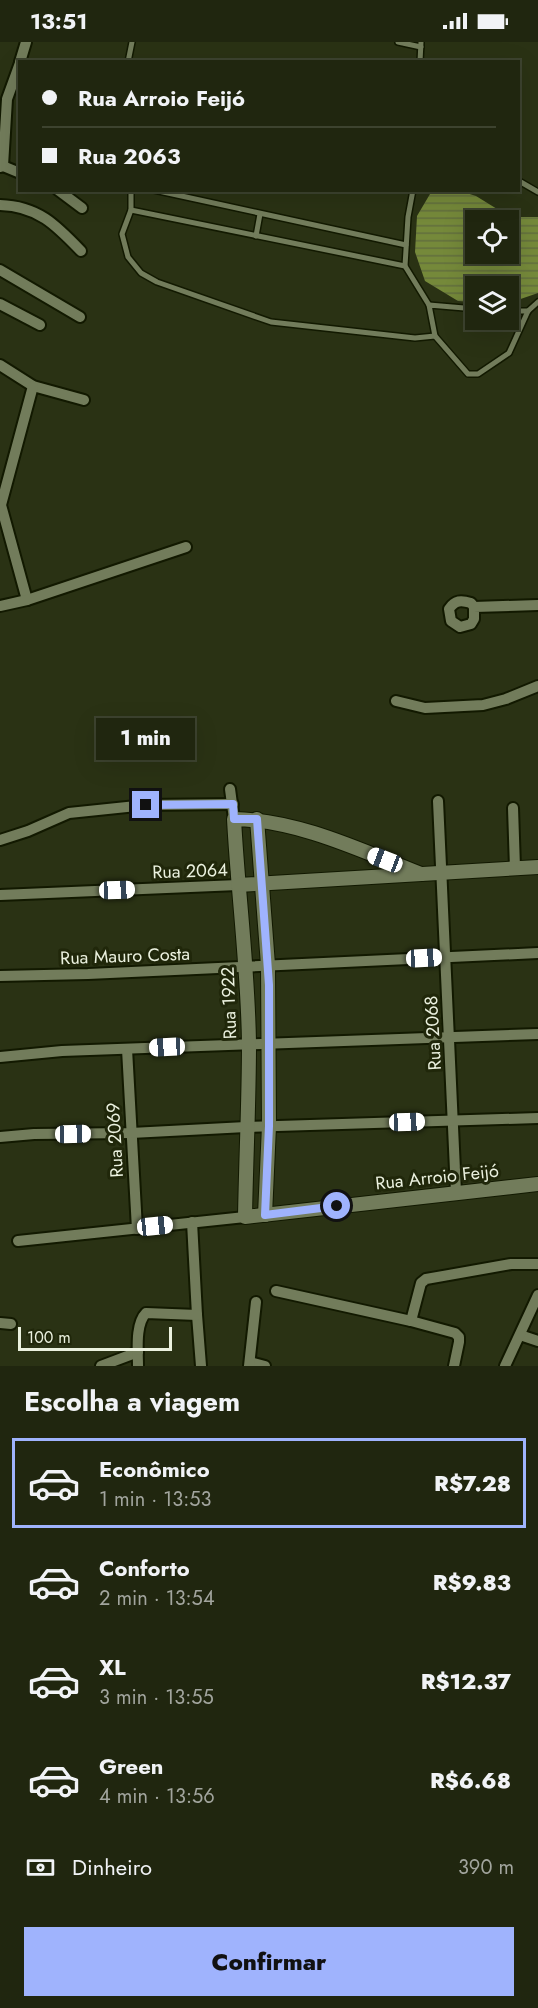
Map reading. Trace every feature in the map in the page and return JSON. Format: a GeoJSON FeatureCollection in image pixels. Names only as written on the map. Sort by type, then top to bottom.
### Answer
{"type":"FeatureCollection","features":[{"type":"Feature","properties":{"kind":"street"},"geometry":{"type":"LineString","coordinates":[[21,60],[26,42]]}},
{"type":"Feature","properties":{"kind":"street"},"geometry":{"type":"LineString","coordinates":[[18,68],[7,99],[1,166],[18,172]]}},
{"type":"Feature","properties":{"kind":"street"},"geometry":{"type":"LineString","coordinates":[[60,192],[82,208]]}},
{"type":"Feature","properties":{"kind":"street"},"geometry":{"type":"LineString","coordinates":[[0,205],[29,209],[54,223],[81,250]]}},
{"type":"Feature","properties":{"kind":"street"},"geometry":{"type":"LineString","coordinates":[[0,270],[80,317]]}},
{"type":"Feature","properties":{"kind":"street"},"geometry":{"type":"LineString","coordinates":[[0,304],[40,325]]}},
{"type":"Feature","properties":{"kind":"street"},"geometry":{"type":"LineString","coordinates":[[0,365],[33,386],[84,400]]}},
{"type":"Feature","properties":{"kind":"street"},"geometry":{"type":"LineString","coordinates":[[27,600],[1,505],[33,386]]}},
{"type":"Feature","properties":{"kind":"street"},"geometry":{"type":"LineString","coordinates":[[0,606],[27,600],[186,547]]}},
{"type":"Feature","properties":{"kind":"street"},"geometry":{"type":"LineString","coordinates":[[474,607],[538,605]]}},
{"type":"Feature","properties":{"kind":"street"},"geometry":{"type":"LineString","coordinates":[[396,701],[425,708],[483,705],[538,687],[538,677]]}},
{"type":"Feature","properties":{"kind":"street","name":"Rua 1922"},"geometry":{"type":"LineString","coordinates":[[231,789],[246,967],[249,1044],[245,1217]]}},
{"type":"Feature","properties":{"kind":"street","name":"Rua 2068"},"geometry":{"type":"LineString","coordinates":[[438,801],[456,1192]]}},
{"type":"Feature","properties":{"kind":"street"},"geometry":{"type":"LineString","coordinates":[[0,840],[28,831],[69,813],[146,805],[233,804]]}},
{"type":"Feature","properties":{"kind":"street"},"geometry":{"type":"LineString","coordinates":[[513,808],[515,868]]}},
{"type":"Feature","properties":{"kind":"street"},"geometry":{"type":"LineString","coordinates":[[234,819],[257,819],[315,834],[421,874]]}},
{"type":"Feature","properties":{"kind":"street"},"geometry":{"type":"LineString","coordinates":[[257,819],[268,965],[270,1044],[265,1215]]}},
{"type":"Feature","properties":{"kind":"street"},"geometry":{"type":"LineString","coordinates":[[238,885],[538,867]]}},
{"type":"Feature","properties":{"kind":"street","name":"Rua 2064"},"geometry":{"type":"LineString","coordinates":[[0,895],[238,885]]}},
{"type":"Feature","properties":{"kind":"street","name":"Rua Mauro Costa"},"geometry":{"type":"LineString","coordinates":[[0,976],[246,967],[538,952]]}},
{"type":"Feature","properties":{"kind":"street"},"geometry":{"type":"LineString","coordinates":[[0,1057],[62,1051],[538,1034]]}},
{"type":"Feature","properties":{"kind":"street","name":"Rua 2069"},"geometry":{"type":"LineString","coordinates":[[127,1049],[137,1228]]}},
{"type":"Feature","properties":{"kind":"street"},"geometry":{"type":"LineString","coordinates":[[0,1137],[538,1118]]}},
{"type":"Feature","properties":{"kind":"street","name":"Rua Arroio Feijó"},"geometry":{"type":"LineString","coordinates":[[18,1241],[538,1184]]}},
{"type":"Feature","properties":{"kind":"street"},"geometry":{"type":"LineString","coordinates":[[192,1222],[201,1366]]}},
{"type":"Feature","properties":{"kind":"street"},"geometry":{"type":"LineString","coordinates":[[411,1321],[421,1283],[426,1279],[511,1264],[538,1264]]}},
{"type":"Feature","properties":{"kind":"street"},"geometry":{"type":"LineString","coordinates":[[276,1291],[411,1321],[455,1334],[459,1337],[459,1342],[453,1366]]}},
{"type":"Feature","properties":{"kind":"street"},"geometry":{"type":"LineString","coordinates":[[506,1366],[538,1294]]}},
{"type":"Feature","properties":{"kind":"street"},"geometry":{"type":"LineString","coordinates":[[256,1302],[250,1364],[266,1366]]}},
{"type":"Feature","properties":{"kind":"street"},"geometry":{"type":"LineString","coordinates":[[138,1366],[140,1323],[146,1313],[197,1315]]}},
{"type":"Feature","properties":{"kind":"street"},"geometry":{"type":"LineString","coordinates":[[520,1335],[538,1341]]}},
{"type":"Feature","properties":{"kind":"street"},"geometry":{"type":"LineString","coordinates":[[101,1366],[138,1352]]}},
{"type":"Feature","properties":{"kind":"lane"},"geometry":{"type":"LineString","coordinates":[[128,60],[132,42]]}},
{"type":"Feature","properties":{"kind":"lane"},"geometry":{"type":"LineString","coordinates":[[398,42],[421,44],[420,60]]}},
{"type":"Feature","properties":{"kind":"lane"},"geometry":{"type":"LineString","coordinates":[[520,182],[538,192]]}},
{"type":"Feature","properties":{"kind":"lane"},"geometry":{"type":"LineString","coordinates":[[131,192],[131,210],[122,234],[128,257],[141,273],[157,282],[271,322],[415,338],[435,336]]}},
{"type":"Feature","properties":{"kind":"lane"},"geometry":{"type":"LineString","coordinates":[[163,192],[406,246]]}},
{"type":"Feature","properties":{"kind":"lane"},"geometry":{"type":"LineString","coordinates":[[413,192],[408,217],[405,266],[429,305],[435,336],[468,374],[478,374],[509,353],[528,311],[538,302]]}},
{"type":"Feature","properties":{"kind":"lane"},"geometry":{"type":"LineString","coordinates":[[131,210],[405,266]]}},
{"type":"Feature","properties":{"kind":"lane"},"geometry":{"type":"LineString","coordinates":[[256,236],[260,214]]}},
{"type":"Feature","properties":{"kind":"lane"},"geometry":{"type":"LineString","coordinates":[[429,305],[465,308]]}},
{"type":"Feature","properties":{"kind":"lane"},"geometry":{"type":"LineString","coordinates":[[519,311],[528,311]]}},
{"type":"Feature","properties":{"kind":"shaded area"},"geometry":{"type":"Polygon","coordinates":[[[463,192],[476,196],[499,210],[465,210],[465,264],[519,264],[519,217],[538,217],[538,293],[519,300],[519,276],[465,276],[465,301],[458,301],[425,281],[415,252],[417,216],[430,194],[463,192]]]}},
{"type":"Feature","properties":{"kind":"route"},"geometry":{"type":"LineString","coordinates":[[146,805],[233,804],[234,819],[257,819],[269,985],[269,1126],[265,1215],[337,1206]]}}]}
